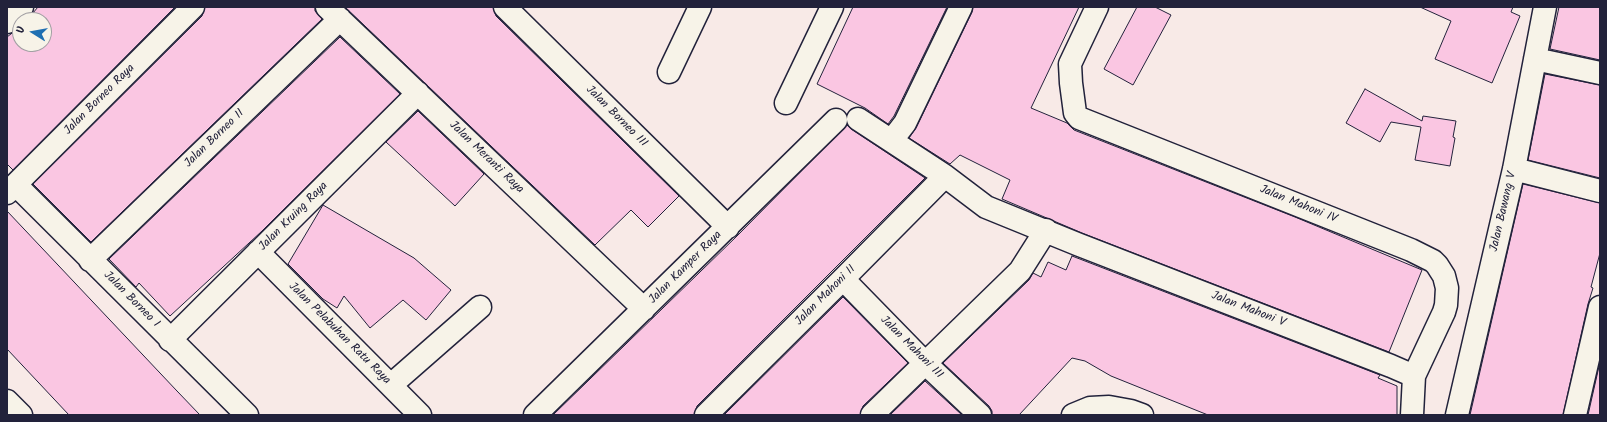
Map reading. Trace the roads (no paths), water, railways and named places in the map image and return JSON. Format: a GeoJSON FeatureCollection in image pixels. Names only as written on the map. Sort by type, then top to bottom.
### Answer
{"type":"FeatureCollection","features":[{"type":"Feature","properties":{"kind":"street","name":"Jalan Borneo Raya"},"geometry":{"type":"LineString","coordinates":[[11,189],[193,7]]}},
{"type":"Feature","properties":{"kind":"street","name":"Jalan Borneo III"},"geometry":{"type":"LineString","coordinates":[[505,7],[728,227]]}},
{"type":"Feature","properties":{"kind":"street"},"geometry":{"type":"LineString","coordinates":[[668,72],[700,7]]}},
{"type":"Feature","properties":{"kind":"street"},"geometry":{"type":"LineString","coordinates":[[786,103],[832,7]]}},
{"type":"Feature","properties":{"kind":"street"},"geometry":{"type":"LineString","coordinates":[[898,132],[961,7]]}},
{"type":"Feature","properties":{"kind":"street","name":"Jalan Mahoni IV"},"geometry":{"type":"LineString","coordinates":[[1097,7],[1070,64],[1075,114],[1079,118],[1411,250],[1433,261],[1444,276],[1447,288],[1446,305],[1414,376]]}},
{"type":"Feature","properties":{"kind":"street","name":"Jalan Bawang V"},"geometry":{"type":"LineString","coordinates":[[1457,415],[1514,169],[1545,7]]}},
{"type":"Feature","properties":{"kind":"street","name":"Jalan Meranti Raya"},"geometry":{"type":"LineString","coordinates":[[334,13],[644,309]]}},
{"type":"Feature","properties":{"kind":"street","name":"Jalan Borneo II"},"geometry":{"type":"LineString","coordinates":[[90,260],[334,13]]}},
{"type":"Feature","properties":{"kind":"street"},"geometry":{"type":"LineString","coordinates":[[1535,59],[1600,73]]}},
{"type":"Feature","properties":{"kind":"street","name":"Jalan Kruing Raya"},"geometry":{"type":"LineString","coordinates":[[170,340],[418,93]]}},
{"type":"Feature","properties":{"kind":"street","name":"Jalan Mahoni V"},"geometry":{"type":"LineString","coordinates":[[858,119],[898,132],[944,176],[986,207],[1392,366],[1414,376]]}},
{"type":"Feature","properties":{"kind":"street","name":"Jalan Kamper Raya"},"geometry":{"type":"LineString","coordinates":[[535,415],[836,120]]}},
{"type":"Feature","properties":{"kind":"street"},"geometry":{"type":"LineString","coordinates":[[1514,169],[1600,191]]}},
{"type":"Feature","properties":{"kind":"street","name":"Jalan Mahoni II"},"geometry":{"type":"LineString","coordinates":[[706,415],[944,176]]}},
{"type":"Feature","properties":{"kind":"street","name":"Jalan Borneo I"},"geometry":{"type":"LineString","coordinates":[[11,189],[90,260],[246,415]]}},
{"type":"Feature","properties":{"kind":"street"},"geometry":{"type":"LineString","coordinates":[[872,415],[1020,271],[1046,230]]}},
{"type":"Feature","properties":{"kind":"street","name":"Jalan Pelabuhan Ratu Raya"},"geometry":{"type":"LineString","coordinates":[[258,252],[420,415]]}},
{"type":"Feature","properties":{"kind":"street","name":"Jalan Mahoni III"},"geometry":{"type":"LineString","coordinates":[[843,279],[926,364],[980,415]]}},
{"type":"Feature","properties":{"kind":"street"},"geometry":{"type":"LineString","coordinates":[[390,385],[480,307]]}},
{"type":"Feature","properties":{"kind":"street"},"geometry":{"type":"LineString","coordinates":[[1575,415],[1599,314]]}},
{"type":"Feature","properties":{"kind":"street"},"geometry":{"type":"LineString","coordinates":[[1412,415],[1414,376]]}},
{"type":"Feature","properties":{"kind":"street"},"geometry":{"type":"LineString","coordinates":[[1073,415],[1090,408],[1109,407],[1131,411],[1142,415]]}}]}
